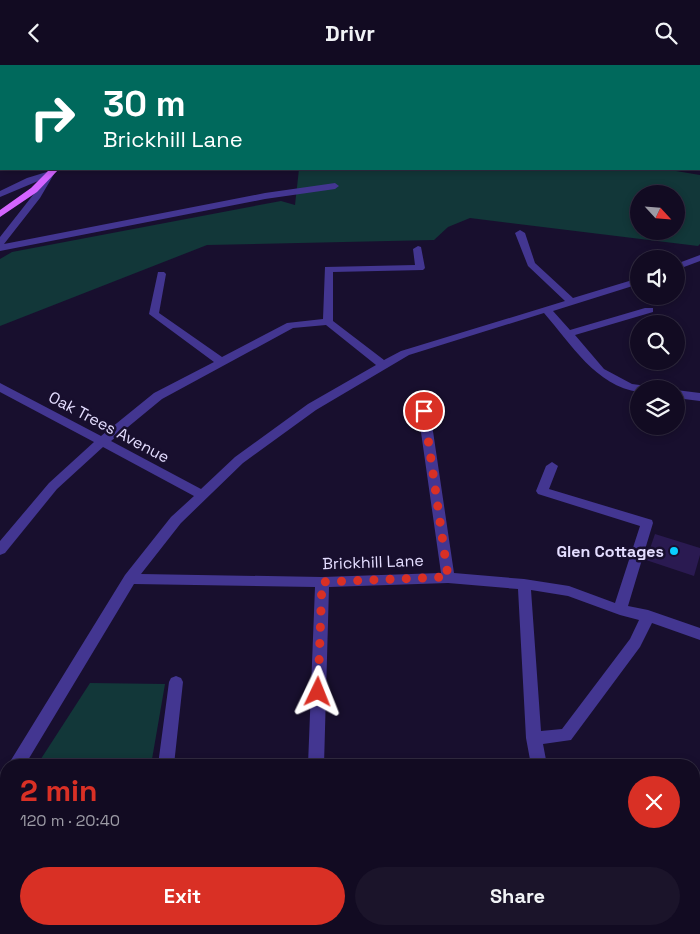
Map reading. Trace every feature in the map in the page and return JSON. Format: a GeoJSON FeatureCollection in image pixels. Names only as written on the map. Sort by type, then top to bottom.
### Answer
{"type":"FeatureCollection","features":[{"type":"Feature","properties":{"kind":"main road"},"geometry":{"type":"LineString","coordinates":[[0,214],[34,190],[53,171]]}},
{"type":"Feature","properties":{"kind":"street"},"geometry":{"type":"LineString","coordinates":[[0,194],[53,171]]}},
{"type":"Feature","properties":{"kind":"street"},"geometry":{"type":"LineString","coordinates":[[0,243],[37,196],[53,171]]}},
{"type":"Feature","properties":{"kind":"street"},"geometry":{"type":"LineString","coordinates":[[0,248],[265,196],[335,187]]}},
{"type":"Feature","properties":{"kind":"street"},"geometry":{"type":"LineString","coordinates":[[520,233],[531,264],[572,302]]}},
{"type":"Feature","properties":{"kind":"street"},"geometry":{"type":"LineString","coordinates":[[328,322],[328,269],[420,268],[418,249]]}},
{"type":"Feature","properties":{"kind":"street"},"geometry":{"type":"LineString","coordinates":[[685,264],[700,258]]}},
{"type":"Feature","properties":{"kind":"street"},"geometry":{"type":"LineString","coordinates":[[161,274],[154,314],[221,362]]}},
{"type":"Feature","properties":{"kind":"street"},"geometry":{"type":"LineString","coordinates":[[20,759],[130,579],[176,520],[240,460],[312,407],[405,353],[630,284]]}},
{"type":"Feature","properties":{"kind":"street"},"geometry":{"type":"LineString","coordinates":[[568,334],[649,309]]}},
{"type":"Feature","properties":{"kind":"street"},"geometry":{"type":"LineString","coordinates":[[547,310],[600,371],[630,387]]}},
{"type":"Feature","properties":{"kind":"street"},"geometry":{"type":"LineString","coordinates":[[0,550],[53,486],[102,442],[158,396],[291,325],[328,322],[367,354],[384,365]]}},
{"type":"Feature","properties":{"kind":"street","name":"Oak Trees Avenue"},"geometry":{"type":"LineString","coordinates":[[0,387],[202,495]]}},
{"type":"Feature","properties":{"kind":"street"},"geometry":{"type":"LineString","coordinates":[[685,395],[700,397]]}},
{"type":"Feature","properties":{"kind":"street"},"geometry":{"type":"LineString","coordinates":[[424,411],[448,577]]}},
{"type":"Feature","properties":{"kind":"street"},"geometry":{"type":"LineString","coordinates":[[552,466],[542,491],[647,523],[620,610]]}},
{"type":"Feature","properties":{"kind":"street","name":"Brickhill Lane"},"geometry":{"type":"LineString","coordinates":[[130,579],[322,582],[448,577],[524,584],[569,591],[620,610],[648,616],[700,634]]}},
{"type":"Feature","properties":{"kind":"street"},"geometry":{"type":"LineString","coordinates":[[316,759],[322,582]]}},
{"type":"Feature","properties":{"kind":"street"},"geometry":{"type":"LineString","coordinates":[[524,584],[534,739],[538,759]]}},
{"type":"Feature","properties":{"kind":"street"},"geometry":{"type":"LineString","coordinates":[[534,739],[566,735],[635,643],[648,616]]}},
{"type":"Feature","properties":{"kind":"street"},"geometry":{"type":"LineString","coordinates":[[167,759],[176,682]]}},
{"type":"Feature","properties":{"kind":"green space"},"geometry":{"type":"Polygon","coordinates":[[[299,170],[670,170],[700,175],[700,244],[698,246],[649,240],[685,240],[685,185],[630,185],[630,238],[470,218],[448,227],[434,240],[207,245],[0,326],[0,259],[12,252],[281,201],[295,205],[299,170]]]}},
{"type":"Feature","properties":{"kind":"green space"},"geometry":{"type":"Polygon","coordinates":[[[90,683],[165,684],[152,759],[41,759],[90,683]]]}},
{"type":"Feature","properties":{"kind":"building","name":"Glen Cottages"},"geometry":{"type":"Polygon","coordinates":[[[655,534],[700,548],[694,576],[646,560],[655,534]]]}},
{"type":"Feature","properties":{"kind":"place","name":"Glen Cottages"},"geometry":{"type":"Point","coordinates":[674,551]}},
{"type":"Feature","properties":{"kind":"route"},"geometry":{"type":"LineString","coordinates":[[318,692],[322,582],[448,577],[424,411]]}}]}
